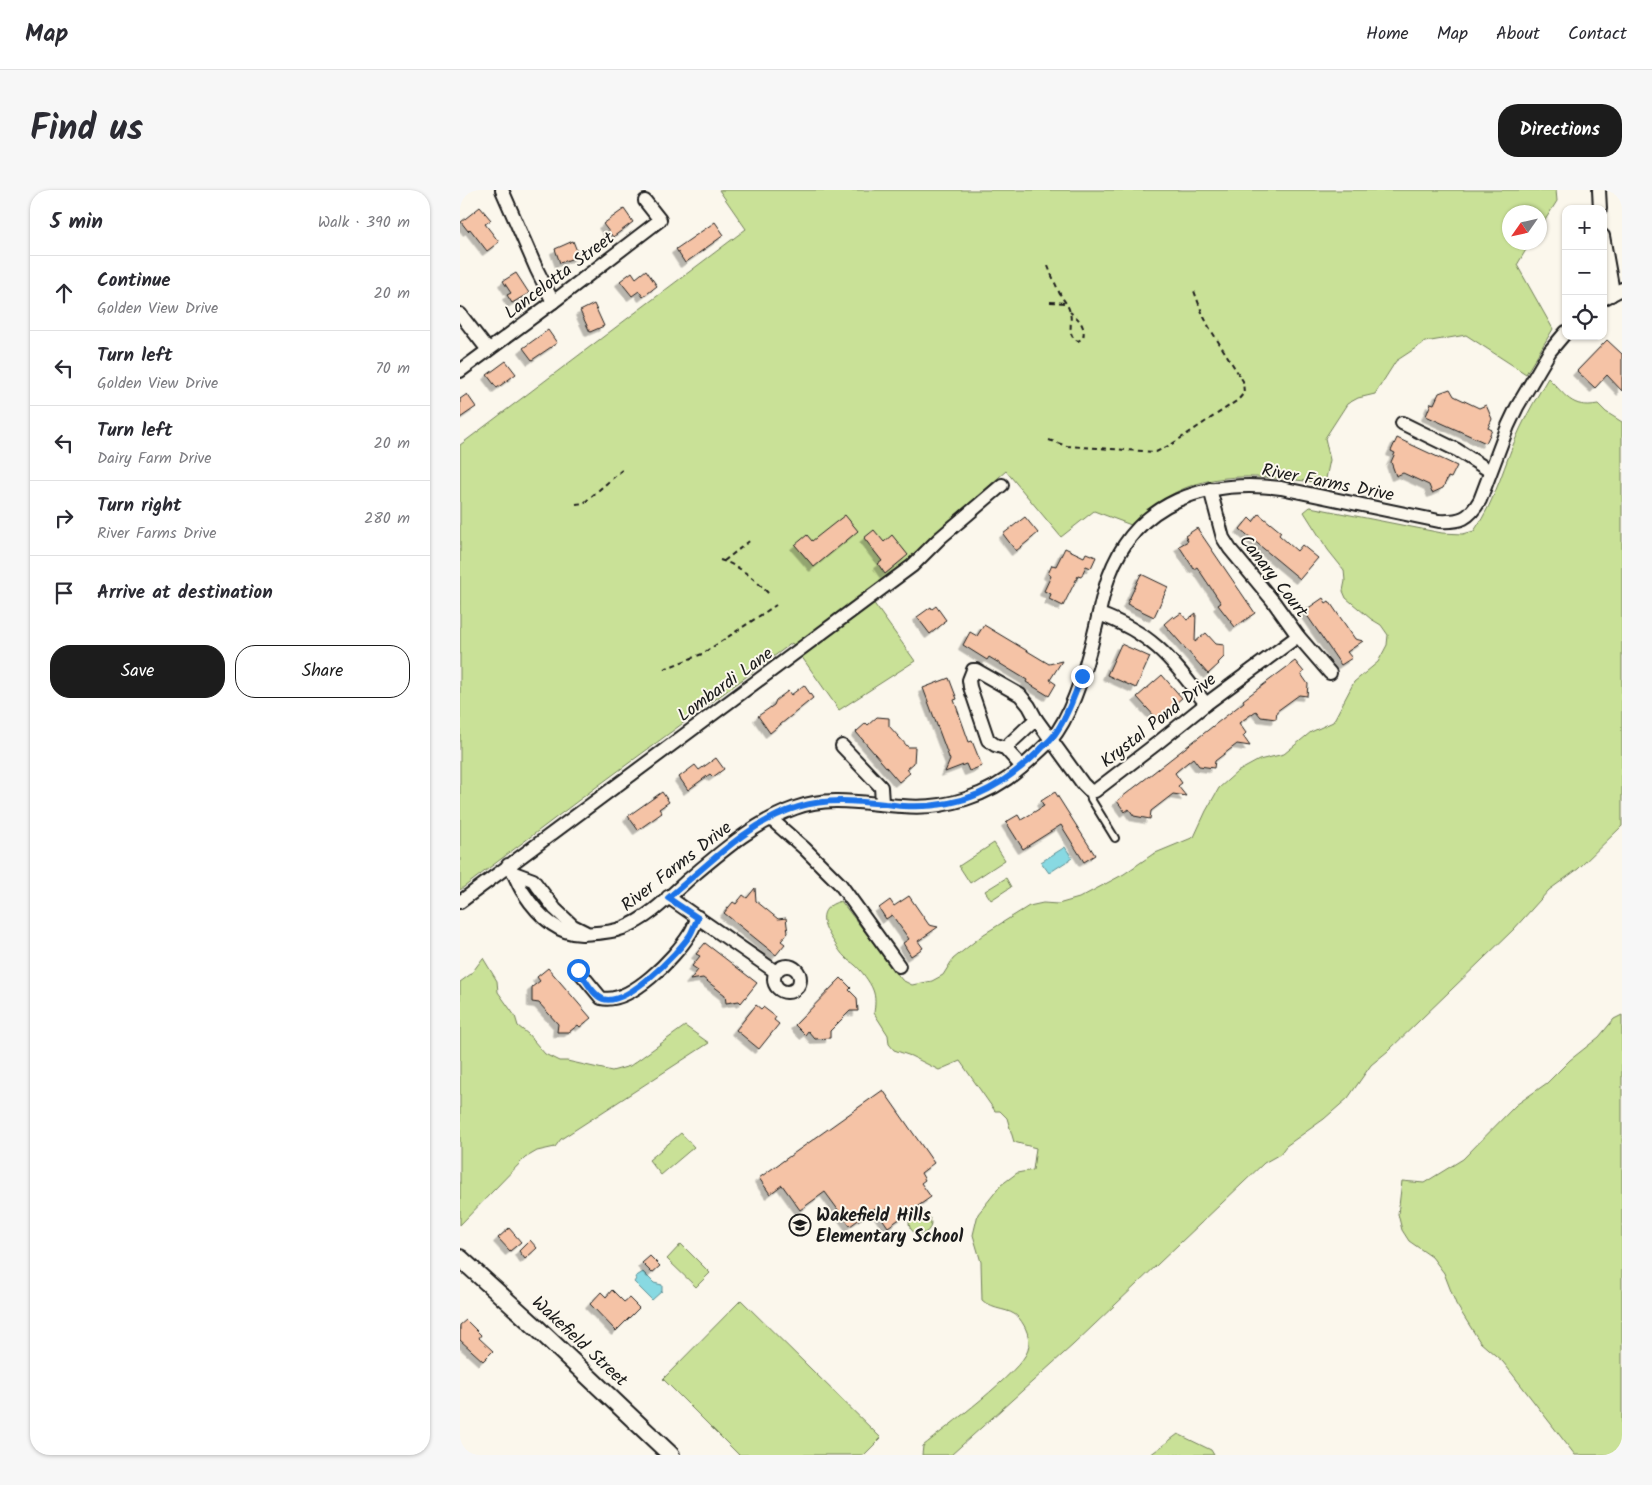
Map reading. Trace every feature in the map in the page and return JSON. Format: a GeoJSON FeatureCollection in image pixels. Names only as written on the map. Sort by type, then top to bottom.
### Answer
{"type":"FeatureCollection","features":[{"type":"Feature","properties":{"kind":"street"},"geometry":{"type":"LineString","coordinates":[[502,190],[553,302]]}},
{"type":"Feature","properties":{"kind":"street"},"geometry":{"type":"LineString","coordinates":[[1599,190],[1600,205]]}},
{"type":"Feature","properties":{"kind":"street","name":"Lancelotta Street"},"geometry":{"type":"LineString","coordinates":[[460,370],[660,220],[645,201]]}},
{"type":"Feature","properties":{"kind":"street"},"geometry":{"type":"LineString","coordinates":[[1606,250],[1612,295]]}},
{"type":"Feature","properties":{"kind":"street"},"geometry":{"type":"LineString","coordinates":[[460,314],[488,350]]}},
{"type":"Feature","properties":{"kind":"street","name":"River Farms Drive"},"geometry":{"type":"LineString","coordinates":[[511,869],[521,890],[541,915],[561,930],[570,933],[608,932],[624,928],[644,917],[733,844],[771,819],[797,807],[823,802],[853,800],[906,806],[934,806],[956,802],[993,788],[1022,767],[1051,740],[1066,715],[1082,676],[1104,590],[1114,563],[1124,546],[1140,526],[1172,502],[1189,495],[1210,489],[1255,485],[1281,488],[1425,519],[1454,521],[1466,517],[1474,511],[1485,490],[1490,471],[1517,407],[1550,352],[1562,337]]}},
{"type":"Feature","properties":{"kind":"street"},"geometry":{"type":"LineString","coordinates":[[1402,423],[1457,450],[1490,471]]}},
{"type":"Feature","properties":{"kind":"street","name":"Lombardi Lane"},"geometry":{"type":"LineString","coordinates":[[460,902],[511,869],[912,566],[940,538],[1002,485]]}},
{"type":"Feature","properties":{"kind":"street","name":"Canary Court"},"geometry":{"type":"LineString","coordinates":[[1210,489],[1223,538],[1230,549],[1273,601],[1298,636],[1330,673]]}},
{"type":"Feature","properties":{"kind":"street"},"geometry":{"type":"LineString","coordinates":[[1099,614],[1117,620],[1150,640],[1174,662],[1206,704]]}},
{"type":"Feature","properties":{"kind":"street","name":"Krystal Pond Drive"},"geometry":{"type":"LineString","coordinates":[[1089,790],[1095,791],[1100,788],[1206,704],[1298,636]]}},
{"type":"Feature","properties":{"kind":"street"},"geometry":{"type":"LineString","coordinates":[[1022,767],[1005,748],[995,745],[988,740],[970,687],[969,680],[973,670],[1020,695],[1082,784],[1089,790]]}},
{"type":"Feature","properties":{"kind":"street"},"geometry":{"type":"LineString","coordinates":[[1005,748],[1036,719]]}},
{"type":"Feature","properties":{"kind":"street"},"geometry":{"type":"LineString","coordinates":[[842,746],[881,787],[882,803]]}},
{"type":"Feature","properties":{"kind":"street"},"geometry":{"type":"LineString","coordinates":[[771,819],[804,848],[840,884],[899,966]]}},
{"type":"Feature","properties":{"kind":"street"},"geometry":{"type":"LineString","coordinates":[[668,898],[776,972]]}},
{"type":"Feature","properties":{"kind":"street"},"geometry":{"type":"LineString","coordinates":[[578,970],[601,998],[612,1000],[642,984],[672,957],[690,934],[698,918]]}},
{"type":"Feature","properties":{"kind":"street","name":"Wakefield Street"},"geometry":{"type":"LineString","coordinates":[[460,1258],[536,1326],[671,1455]]}},
{"type":"Feature","properties":{"kind":"lane"},"geometry":{"type":"LineString","coordinates":[[1089,790],[1091,799],[1115,838]]}},
{"type":"Feature","properties":{"kind":"path"},"geometry":{"type":"LineString","coordinates":[[1048,266],[1070,312],[1071,334],[1076,340],[1082,340],[1084,334],[1083,326],[1070,312]]}},
{"type":"Feature","properties":{"kind":"path"},"geometry":{"type":"LineString","coordinates":[[1049,440],[1067,446],[1156,452],[1177,441],[1238,400],[1244,393],[1244,381],[1203,315],[1194,291]]}},
{"type":"Feature","properties":{"kind":"path"},"geometry":{"type":"LineString","coordinates":[[1050,302],[1066,303]]}},
{"type":"Feature","properties":{"kind":"path"},"geometry":{"type":"LineString","coordinates":[[576,504],[584,503],[622,470]]}},
{"type":"Feature","properties":{"kind":"path"},"geometry":{"type":"LineString","coordinates":[[724,561],[752,539]]}},
{"type":"Feature","properties":{"kind":"path"},"geometry":{"type":"LineString","coordinates":[[720,560],[751,576],[769,594]]}},
{"type":"Feature","properties":{"kind":"path"},"geometry":{"type":"LineString","coordinates":[[664,669],[702,654],[776,605]]}},
{"type":"Feature","properties":{"kind":"green space"},"geometry":{"type":"Polygon","coordinates":[[[719,190],[1556,190],[1557,201],[1547,217],[1547,205],[1502,205],[1502,250],[1526,250],[1517,265],[1553,329],[1526,374],[1466,335],[1425,342],[1396,361],[1375,394],[1358,398],[1347,404],[1325,438],[1330,460],[1325,483],[1264,477],[1225,478],[1205,481],[1167,497],[1131,525],[1094,511],[1061,537],[1006,471],[948,522],[910,563],[868,595],[915,661],[839,710],[792,643],[460,890],[460,445],[746,229],[719,190]]]}},
{"type":"Feature","properties":{"kind":"green space"},"geometry":{"type":"Polygon","coordinates":[[[1548,378],[1575,402],[1589,405],[1598,404],[1606,412],[1622,422],[1622,826],[1578,869],[1549,890],[1514,929],[1388,1051],[1371,1065],[1348,1098],[1324,1119],[1286,1146],[1280,1154],[1264,1163],[1073,1345],[951,1455],[922,1455],[923,1446],[998,1385],[1023,1359],[1028,1350],[1029,1341],[1027,1333],[1019,1318],[1011,1312],[991,1306],[982,1300],[981,1262],[973,1235],[978,1214],[1001,1185],[1017,1173],[1033,1170],[1036,1148],[1014,1142],[1007,1118],[1000,1111],[995,1111],[960,1061],[939,1070],[894,1050],[889,1044],[888,1035],[874,1013],[875,999],[872,987],[860,970],[843,955],[830,936],[825,924],[824,913],[827,908],[841,901],[902,980],[912,985],[932,981],[943,975],[953,959],[984,934],[1029,906],[1043,903],[1058,904],[1079,898],[1124,874],[1153,854],[1194,837],[1219,788],[1237,772],[1259,760],[1284,754],[1311,732],[1333,722],[1354,682],[1378,662],[1387,645],[1388,635],[1381,625],[1346,598],[1343,591],[1345,581],[1344,570],[1328,550],[1304,512],[1310,507],[1442,533],[1463,534],[1474,531],[1489,506],[1520,429],[1548,378]]]}},
{"type":"Feature","properties":{"kind":"green space"},"geometry":{"type":"Polygon","coordinates":[[[994,843],[1005,860],[970,883],[959,866],[994,843]]]}},
{"type":"Feature","properties":{"kind":"green space"},"geometry":{"type":"Polygon","coordinates":[[[1006,878],[1011,887],[991,900],[985,891],[1006,878]]]}},
{"type":"Feature","properties":{"kind":"green space"},"geometry":{"type":"Polygon","coordinates":[[[483,958],[497,981],[498,992],[515,1016],[518,1026],[528,1034],[545,1054],[559,1061],[612,1071],[630,1066],[685,1026],[709,1043],[561,1139],[555,1147],[537,1151],[525,1158],[460,1225],[460,982],[471,974],[483,958]]]}},
{"type":"Feature","properties":{"kind":"green space"},"geometry":{"type":"Polygon","coordinates":[[[1622,1015],[1622,1455],[1575,1455],[1503,1362],[1480,1342],[1456,1304],[1444,1273],[1432,1257],[1409,1241],[1402,1230],[1398,1214],[1402,1181],[1424,1183],[1463,1159],[1516,1105],[1547,1083],[1570,1060],[1599,1037],[1614,1019],[1622,1015]]]}},
{"type":"Feature","properties":{"kind":"green space"},"geometry":{"type":"Polygon","coordinates":[[[681,1133],[694,1147],[661,1175],[649,1160],[681,1133]]]}},
{"type":"Feature","properties":{"kind":"green space"},"geometry":{"type":"Polygon","coordinates":[[[920,1212],[928,1215],[931,1223],[928,1231],[920,1234],[912,1231],[909,1223],[912,1215],[920,1212]]]}},
{"type":"Feature","properties":{"kind":"green space"},"geometry":{"type":"Polygon","coordinates":[[[681,1244],[710,1273],[696,1287],[667,1259],[681,1244]]]}},
{"type":"Feature","properties":{"kind":"green space"},"geometry":{"type":"Polygon","coordinates":[[[741,1300],[881,1438],[864,1455],[739,1455],[663,1379],[741,1300]]]}},
{"type":"Feature","properties":{"kind":"green space"},"geometry":{"type":"Polygon","coordinates":[[[1178,1434],[1211,1450],[1214,1455],[1150,1455],[1178,1434]]]}},
{"type":"Feature","properties":{"kind":"water"},"geometry":{"type":"Polygon","coordinates":[[[1065,847],[1072,858],[1049,873],[1041,862],[1065,847]]]}},
{"type":"Feature","properties":{"kind":"water"},"geometry":{"type":"Polygon","coordinates":[[[643,1272],[654,1283],[662,1285],[662,1291],[652,1300],[634,1282],[635,1277],[643,1272]]]}},
{"type":"Feature","properties":{"kind":"building"},"geometry":{"type":"Polygon","coordinates":[[[480,207],[491,220],[485,224],[499,242],[487,251],[470,229],[468,231],[461,222],[480,207]]]}},
{"type":"Feature","properties":{"kind":"building"},"geometry":{"type":"Polygon","coordinates":[[[624,209],[633,222],[613,237],[603,224],[624,209]]]}},
{"type":"Feature","properties":{"kind":"building"},"geometry":{"type":"Polygon","coordinates":[[[715,222],[724,235],[685,263],[676,249],[715,222]]]}},
{"type":"Feature","properties":{"kind":"building"},"geometry":{"type":"Polygon","coordinates":[[[573,241],[579,256],[560,263],[555,249],[573,241]]]}},
{"type":"Feature","properties":{"kind":"building"},"geometry":{"type":"Polygon","coordinates":[[[646,270],[657,286],[643,297],[639,291],[632,296],[620,281],[632,272],[636,278],[646,270]]]}},
{"type":"Feature","properties":{"kind":"building"},"geometry":{"type":"Polygon","coordinates":[[[516,273],[529,293],[512,303],[507,295],[511,293],[503,281],[516,273]]]}},
{"type":"Feature","properties":{"kind":"building"},"geometry":{"type":"Polygon","coordinates":[[[594,304],[604,326],[590,332],[580,311],[594,304]]]}},
{"type":"Feature","properties":{"kind":"building"},"geometry":{"type":"Polygon","coordinates":[[[548,330],[557,343],[532,360],[523,348],[548,330]]]}},
{"type":"Feature","properties":{"kind":"building"},"geometry":{"type":"Polygon","coordinates":[[[1607,340],[1622,354],[1622,391],[1607,375],[1595,388],[1577,371],[1607,340]]]}},
{"type":"Feature","properties":{"kind":"building"},"geometry":{"type":"Polygon","coordinates":[[[506,361],[516,374],[497,388],[487,375],[506,361]]]}},
{"type":"Feature","properties":{"kind":"building"},"geometry":{"type":"Polygon","coordinates":[[[1450,389],[1454,396],[1479,408],[1486,405],[1492,419],[1488,428],[1492,430],[1486,443],[1426,416],[1431,403],[1434,404],[1439,393],[1450,389]]]}},
{"type":"Feature","properties":{"kind":"building"},"geometry":{"type":"Polygon","coordinates":[[[467,394],[476,407],[460,418],[460,399],[467,394]]]}},
{"type":"Feature","properties":{"kind":"building"},"geometry":{"type":"Polygon","coordinates":[[[1397,438],[1457,466],[1451,478],[1448,477],[1443,488],[1432,493],[1429,485],[1403,473],[1396,476],[1391,462],[1395,453],[1391,451],[1397,438]]]}},
{"type":"Feature","properties":{"kind":"building"},"geometry":{"type":"Polygon","coordinates":[[[1259,514],[1281,532],[1279,535],[1297,551],[1302,545],[1318,558],[1300,579],[1240,529],[1249,518],[1253,522],[1259,514]]]}},
{"type":"Feature","properties":{"kind":"building"},"geometry":{"type":"Polygon","coordinates":[[[845,515],[858,531],[814,567],[795,545],[807,535],[812,541],[845,515]]]}},
{"type":"Feature","properties":{"kind":"building"},"geometry":{"type":"Polygon","coordinates":[[[1025,517],[1038,533],[1016,551],[1003,534],[1025,517]]]}},
{"type":"Feature","properties":{"kind":"building"},"geometry":{"type":"Polygon","coordinates":[[[1197,528],[1255,613],[1235,627],[1218,605],[1221,603],[1197,567],[1194,569],[1179,546],[1188,541],[1185,536],[1197,528]]]}},
{"type":"Feature","properties":{"kind":"building"},"geometry":{"type":"Polygon","coordinates":[[[874,530],[884,542],[892,535],[908,555],[885,574],[878,564],[882,561],[864,538],[874,530]]]}},
{"type":"Feature","properties":{"kind":"building"},"geometry":{"type":"Polygon","coordinates":[[[1065,548],[1084,557],[1086,553],[1096,557],[1091,568],[1086,566],[1081,577],[1078,576],[1063,606],[1049,599],[1051,594],[1044,591],[1051,576],[1048,574],[1052,565],[1056,566],[1065,548]]]}},
{"type":"Feature","properties":{"kind":"building"},"geometry":{"type":"Polygon","coordinates":[[[1141,574],[1168,587],[1154,617],[1127,604],[1141,574]]]}},
{"type":"Feature","properties":{"kind":"building"},"geometry":{"type":"Polygon","coordinates":[[[1323,598],[1326,603],[1329,601],[1355,639],[1363,641],[1347,652],[1352,658],[1341,665],[1304,611],[1323,598]]]}},
{"type":"Feature","properties":{"kind":"building"},"geometry":{"type":"Polygon","coordinates":[[[936,606],[946,620],[930,634],[917,617],[931,607],[932,609],[936,606]]]}},
{"type":"Feature","properties":{"kind":"building"},"geometry":{"type":"Polygon","coordinates":[[[1181,613],[1187,620],[1196,613],[1195,642],[1206,633],[1216,644],[1224,645],[1224,657],[1208,674],[1164,624],[1173,616],[1174,618],[1181,613]]]}},
{"type":"Feature","properties":{"kind":"building"},"geometry":{"type":"Polygon","coordinates":[[[984,625],[1049,664],[1062,661],[1050,680],[1056,684],[1049,696],[989,657],[987,660],[963,645],[970,632],[977,636],[984,625]]]}},
{"type":"Feature","properties":{"kind":"building"},"geometry":{"type":"Polygon","coordinates":[[[1121,644],[1150,657],[1136,688],[1107,675],[1121,644]]]}},
{"type":"Feature","properties":{"kind":"building"},"geometry":{"type":"Polygon","coordinates":[[[1295,661],[1304,672],[1301,674],[1308,684],[1307,696],[1299,695],[1277,711],[1276,719],[1261,717],[1256,711],[1239,723],[1246,733],[1243,736],[1250,746],[1237,744],[1215,761],[1214,768],[1199,766],[1193,758],[1175,773],[1182,783],[1178,786],[1186,796],[1173,794],[1151,811],[1150,819],[1134,816],[1129,809],[1125,812],[1117,801],[1295,661]]]}},
{"type":"Feature","properties":{"kind":"building"},"geometry":{"type":"Polygon","coordinates":[[[1162,675],[1182,698],[1157,719],[1137,697],[1162,675]]]}},
{"type":"Feature","properties":{"kind":"building"},"geometry":{"type":"Polygon","coordinates":[[[949,678],[957,699],[954,700],[969,742],[972,741],[982,766],[969,771],[966,764],[945,772],[950,760],[923,688],[949,678]]]}},
{"type":"Feature","properties":{"kind":"building"},"geometry":{"type":"Polygon","coordinates":[[[804,685],[813,698],[770,733],[758,716],[774,705],[776,700],[788,691],[791,695],[804,685]]]}},
{"type":"Feature","properties":{"kind":"building"},"geometry":{"type":"Polygon","coordinates":[[[877,717],[889,718],[889,726],[908,747],[915,747],[914,763],[907,769],[910,773],[899,782],[856,732],[866,723],[868,725],[877,717]]]}},
{"type":"Feature","properties":{"kind":"building"},"geometry":{"type":"Polygon","coordinates":[[[716,758],[724,769],[713,777],[710,774],[688,790],[679,777],[695,765],[699,770],[716,758]]]}},
{"type":"Feature","properties":{"kind":"building"},"geometry":{"type":"Polygon","coordinates":[[[662,792],[669,802],[659,809],[662,813],[638,830],[628,816],[662,792]]]}},
{"type":"Feature","properties":{"kind":"building"},"geometry":{"type":"Polygon","coordinates":[[[1055,792],[1095,855],[1084,862],[1061,825],[1023,849],[1006,822],[1018,815],[1021,820],[1044,806],[1041,801],[1055,792]]]}},
{"type":"Feature","properties":{"kind":"building"},"geometry":{"type":"Polygon","coordinates":[[[755,888],[756,901],[778,919],[786,918],[788,933],[781,941],[785,944],[776,955],[724,913],[733,902],[736,904],[743,895],[747,898],[755,888]]]}},
{"type":"Feature","properties":{"kind":"building"},"geometry":{"type":"Polygon","coordinates":[[[909,896],[929,925],[938,927],[918,941],[923,948],[911,956],[903,943],[909,939],[892,915],[886,919],[879,908],[890,900],[894,906],[909,896]]]}},
{"type":"Feature","properties":{"kind":"building"},"geometry":{"type":"Polygon","coordinates":[[[705,943],[757,983],[741,1003],[739,1001],[726,1003],[725,995],[703,978],[690,980],[698,970],[692,966],[700,956],[696,954],[705,943]]]}},
{"type":"Feature","properties":{"kind":"building"},"geometry":{"type":"Polygon","coordinates":[[[548,968],[591,1018],[580,1027],[578,1025],[569,1032],[557,1032],[558,1024],[539,1003],[532,1002],[532,987],[540,981],[537,977],[548,968]]]}},
{"type":"Feature","properties":{"kind":"building"},"geometry":{"type":"Polygon","coordinates":[[[841,978],[851,988],[849,990],[857,998],[858,1011],[850,1011],[830,1031],[830,1038],[815,1039],[808,1031],[805,1035],[795,1025],[841,978]]]}},
{"type":"Feature","properties":{"kind":"building"},"geometry":{"type":"Polygon","coordinates":[[[756,1005],[761,1009],[763,1007],[776,1017],[774,1020],[779,1024],[759,1049],[736,1030],[756,1005]]]}},
{"type":"Feature","properties":{"kind":"building"},"geometry":{"type":"Polygon","coordinates":[[[883,1090],[934,1163],[921,1173],[925,1180],[921,1183],[931,1197],[888,1227],[875,1208],[850,1226],[825,1192],[800,1210],[782,1185],[770,1194],[759,1178],[883,1090]]]}},
{"type":"Feature","properties":{"kind":"building"},"geometry":{"type":"Polygon","coordinates":[[[509,1228],[521,1242],[510,1251],[498,1238],[509,1228]]]}},
{"type":"Feature","properties":{"kind":"building"},"geometry":{"type":"Polygon","coordinates":[[[530,1240],[537,1248],[525,1259],[519,1251],[530,1240]]]}},
{"type":"Feature","properties":{"kind":"building"},"geometry":{"type":"Polygon","coordinates":[[[650,1256],[660,1266],[652,1273],[642,1263],[650,1256]]]}},
{"type":"Feature","properties":{"kind":"building"},"geometry":{"type":"Polygon","coordinates":[[[612,1290],[624,1302],[629,1298],[639,1308],[616,1331],[590,1304],[601,1292],[606,1297],[612,1290]]]}},
{"type":"Feature","properties":{"kind":"building"},"geometry":{"type":"Polygon","coordinates":[[[466,1320],[481,1335],[479,1338],[493,1351],[483,1361],[460,1340],[460,1325],[466,1320]]]}},
{"type":"Feature","properties":{"kind":"place","name":"Wakefield Hills Elementary School"},"geometry":{"type":"Point","coordinates":[800,1225]}},
{"type":"Feature","properties":{"kind":"route"},"geometry":{"type":"LineString","coordinates":[[578,970],[595,994],[606,1000],[612,1000],[642,984],[672,957],[690,934],[698,918],[668,898],[740,838],[764,822],[789,810],[807,804],[843,800],[899,806],[934,806],[956,802],[993,788],[1009,778],[1051,740],[1066,715],[1082,676]]}}]}
